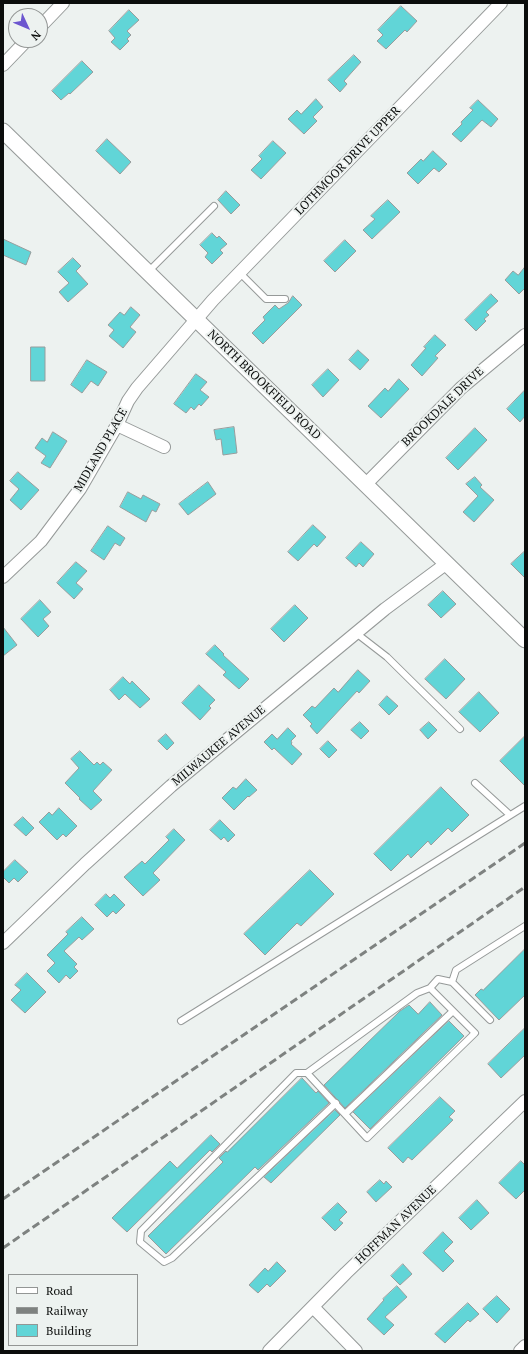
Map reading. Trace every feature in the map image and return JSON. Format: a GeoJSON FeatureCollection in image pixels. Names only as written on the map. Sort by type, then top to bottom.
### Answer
{"type":"FeatureCollection","features":[{"type":"Feature","properties":{"kind":"street"},"geometry":{"type":"LineString","coordinates":[[48,19],[64,3]]}},
{"type":"Feature","properties":{"kind":"street","name":"LOTHMOOR DRIVE UPPER"},"geometry":{"type":"LineString","coordinates":[[196,320],[239,272],[501,3]]}},
{"type":"Feature","properties":{"kind":"street"},"geometry":{"type":"LineString","coordinates":[[3,65],[19,48]]}},
{"type":"Feature","properties":{"kind":"street","name":"NORTH BROOKFIELD ROAD"},"geometry":{"type":"LineString","coordinates":[[3,130],[525,640]]}},
{"type":"Feature","properties":{"kind":"street","name":"MIDLAND PLACE"},"geometry":{"type":"LineString","coordinates":[[5,571],[36,546],[53,525],[80,489],[117,425],[128,401],[137,388],[196,320]]}},
{"type":"Feature","properties":{"kind":"street","name":"BROOKDALE DRIVE"},"geometry":{"type":"LineString","coordinates":[[366,484],[461,388],[525,335]]}},
{"type":"Feature","properties":{"kind":"street"},"geometry":{"type":"LineString","coordinates":[[117,425],[164,447]]}},
{"type":"Feature","properties":{"kind":"street","name":"MILWAUKEE AVENUE"},"geometry":{"type":"LineString","coordinates":[[3,943],[85,864],[171,786],[385,609],[447,563]]}},
{"type":"Feature","properties":{"kind":"street","name":"HOFFMAN AVENUE"},"geometry":{"type":"LineString","coordinates":[[270,1351],[362,1257],[525,1101]]}},
{"type":"Feature","properties":{"kind":"street"},"geometry":{"type":"LineString","coordinates":[[313,1307],[356,1351]]}},
{"type":"Feature","properties":{"kind":"street"},"geometry":{"type":"LineString","coordinates":[[520,1351],[525,1346]]}},
{"type":"Feature","properties":{"kind":"lane"},"geometry":{"type":"LineString","coordinates":[[148,272],[214,206]]}},
{"type":"Feature","properties":{"kind":"lane"},"geometry":{"type":"LineString","coordinates":[[239,272],[266,299],[285,299]]}},
{"type":"Feature","properties":{"kind":"lane"},"geometry":{"type":"LineString","coordinates":[[356,633],[386,657],[460,729]]}},
{"type":"Feature","properties":{"kind":"lane"},"geometry":{"type":"LineString","coordinates":[[475,783],[510,815]]}},
{"type":"Feature","properties":{"kind":"lane"},"geometry":{"type":"LineString","coordinates":[[181,1022],[525,806]]}},
{"type":"Feature","properties":{"kind":"lane"},"geometry":{"type":"LineString","coordinates":[[452,982],[456,970],[525,926]]}},
{"type":"Feature","properties":{"kind":"lane"},"geometry":{"type":"LineString","coordinates":[[336,1103],[172,1258],[164,1262],[140,1242],[141,1231],[296,1073],[307,1073],[417,993],[430,988],[438,979],[452,982],[490,1020]]}},
{"type":"Feature","properties":{"kind":"lane"},"geometry":{"type":"LineString","coordinates":[[307,1073],[367,1138],[475,1034],[430,988]]}},
{"type":"Feature","properties":{"kind":"lane"},"geometry":{"type":"LineString","coordinates":[[345,1114],[453,1011]]}},
{"type":"Feature","properties":{"kind":"building"},"geometry":{"type":"Polygon","coordinates":[[[401,6],[417,21],[407,32],[405,30],[386,49],[377,41],[383,35],[378,30],[401,6]]]}},
{"type":"Feature","properties":{"kind":"building"},"geometry":{"type":"Polygon","coordinates":[[[129,10],[139,20],[127,31],[131,35],[127,39],[129,41],[120,50],[111,42],[115,38],[109,31],[129,10]]]}},
{"type":"Feature","properties":{"kind":"building"},"geometry":{"type":"Polygon","coordinates":[[[354,55],[361,62],[344,81],[347,84],[340,92],[328,80],[354,55]]]}},
{"type":"Feature","properties":{"kind":"building"},"geometry":{"type":"Polygon","coordinates":[[[82,61],[93,72],[70,94],[69,93],[61,100],[52,91],[82,61]]]}},
{"type":"Feature","properties":{"kind":"building"},"geometry":{"type":"Polygon","coordinates":[[[316,99],[323,107],[313,117],[317,121],[304,134],[288,119],[297,110],[301,114],[316,99]]]}},
{"type":"Feature","properties":{"kind":"building"},"geometry":{"type":"Polygon","coordinates":[[[478,100],[498,119],[491,127],[482,120],[461,142],[452,134],[473,110],[470,108],[478,100]]]}},
{"type":"Feature","properties":{"kind":"building"},"geometry":{"type":"Polygon","coordinates":[[[107,139],[131,162],[120,174],[96,151],[107,139]]]}},
{"type":"Feature","properties":{"kind":"building"},"geometry":{"type":"Polygon","coordinates":[[[273,141],[286,153],[261,179],[251,170],[262,159],[259,156],[273,141]]]}},
{"type":"Feature","properties":{"kind":"building"},"geometry":{"type":"Polygon","coordinates":[[[433,151],[447,164],[439,172],[434,168],[418,184],[407,173],[421,159],[423,161],[433,151]]]}},
{"type":"Feature","properties":{"kind":"building"},"geometry":{"type":"Polygon","coordinates":[[[226,191],[240,205],[231,214],[218,200],[226,191]]]}},
{"type":"Feature","properties":{"kind":"building"},"geometry":{"type":"Polygon","coordinates":[[[388,200],[400,212],[372,239],[363,230],[375,219],[371,216],[388,200]]]}},
{"type":"Feature","properties":{"kind":"building"},"geometry":{"type":"Polygon","coordinates":[[[212,233],[217,238],[219,236],[227,244],[220,250],[223,253],[212,264],[205,257],[208,253],[200,245],[212,233]]]}},
{"type":"Feature","properties":{"kind":"building"},"geometry":{"type":"Polygon","coordinates":[[[3,239],[31,252],[26,265],[3,255],[3,239]]]}},
{"type":"Feature","properties":{"kind":"building"},"geometry":{"type":"Polygon","coordinates":[[[345,240],[356,251],[335,272],[324,261],[345,240]]]}},
{"type":"Feature","properties":{"kind":"building"},"geometry":{"type":"Polygon","coordinates":[[[73,258],[81,266],[76,271],[88,284],[68,302],[59,292],[69,283],[58,272],[73,258]]]}},
{"type":"Feature","properties":{"kind":"building"},"geometry":{"type":"Polygon","coordinates":[[[525,267],[525,288],[519,294],[505,280],[513,271],[518,275],[525,267]]]}},
{"type":"Feature","properties":{"kind":"building"},"geometry":{"type":"Polygon","coordinates":[[[491,294],[498,301],[486,312],[489,315],[484,319],[486,321],[476,331],[465,320],[491,294]]]}},
{"type":"Feature","properties":{"kind":"building"},"geometry":{"type":"Polygon","coordinates":[[[293,296],[302,305],[263,344],[252,333],[265,320],[263,317],[275,305],[279,309],[288,303],[293,296]]]}},
{"type":"Feature","properties":{"kind":"building"},"geometry":{"type":"Polygon","coordinates":[[[131,307],[140,315],[130,327],[136,332],[123,348],[109,336],[114,330],[108,325],[120,312],[124,315],[131,307]]]}},
{"type":"Feature","properties":{"kind":"building"},"geometry":{"type":"Polygon","coordinates":[[[435,335],[446,345],[435,356],[438,358],[422,376],[411,365],[435,335]]]}},
{"type":"Feature","properties":{"kind":"building"},"geometry":{"type":"Polygon","coordinates":[[[31,347],[45,347],[45,381],[31,381],[31,347]]]}},
{"type":"Feature","properties":{"kind":"building"},"geometry":{"type":"Polygon","coordinates":[[[358,350],[369,360],[360,370],[349,360],[358,350]]]}},
{"type":"Feature","properties":{"kind":"building"},"geometry":{"type":"Polygon","coordinates":[[[87,360],[107,372],[98,386],[91,381],[82,393],[71,385],[87,360]]]}},
{"type":"Feature","properties":{"kind":"building"},"geometry":{"type":"Polygon","coordinates":[[[328,369],[339,380],[323,397],[312,385],[328,369]]]}},
{"type":"Feature","properties":{"kind":"building"},"geometry":{"type":"Polygon","coordinates":[[[196,374],[207,382],[200,390],[209,397],[201,406],[199,404],[194,410],[191,407],[186,413],[174,404],[196,374]]]}},
{"type":"Feature","properties":{"kind":"building"},"geometry":{"type":"Polygon","coordinates":[[[399,379],[409,389],[381,418],[368,406],[385,388],[388,391],[399,379]]]}},
{"type":"Feature","properties":{"kind":"building"},"geometry":{"type":"Polygon","coordinates":[[[525,390],[525,416],[520,422],[507,409],[525,390]]]}},
{"type":"Feature","properties":{"kind":"building"},"geometry":{"type":"Polygon","coordinates":[[[234,427],[237,453],[223,455],[221,439],[216,440],[214,430],[234,427]]]}},
{"type":"Feature","properties":{"kind":"building"},"geometry":{"type":"Polygon","coordinates":[[[475,428],[487,440],[458,470],[446,458],[475,428]]]}},
{"type":"Feature","properties":{"kind":"building"},"geometry":{"type":"Polygon","coordinates":[[[53,432],[67,441],[50,468],[41,463],[46,456],[35,448],[42,438],[47,442],[53,432]]]}},
{"type":"Feature","properties":{"kind":"building"},"geometry":{"type":"Polygon","coordinates":[[[18,472],[39,490],[21,510],[10,500],[19,489],[10,481],[18,472]]]}},
{"type":"Feature","properties":{"kind":"building"},"geometry":{"type":"Polygon","coordinates":[[[475,477],[482,485],[480,487],[494,500],[474,522],[463,512],[478,496],[466,484],[475,477]]]}},
{"type":"Feature","properties":{"kind":"building"},"geometry":{"type":"Polygon","coordinates":[[[208,482],[216,494],[188,515],[179,504],[208,482]]]}},
{"type":"Feature","properties":{"kind":"building"},"geometry":{"type":"Polygon","coordinates":[[[128,492],[141,499],[143,495],[160,504],[156,512],[152,510],[146,522],[120,507],[128,492]]]}},
{"type":"Feature","properties":{"kind":"building"},"geometry":{"type":"Polygon","coordinates":[[[313,525],[326,537],[317,547],[314,544],[298,561],[288,552],[313,525]]]}},
{"type":"Feature","properties":{"kind":"building"},"geometry":{"type":"Polygon","coordinates":[[[108,526],[125,538],[120,546],[115,543],[104,560],[91,551],[108,526]]]}},
{"type":"Feature","properties":{"kind":"building"},"geometry":{"type":"Polygon","coordinates":[[[361,542],[374,554],[363,567],[359,563],[356,567],[346,558],[361,542]]]}},
{"type":"Feature","properties":{"kind":"building"},"geometry":{"type":"Polygon","coordinates":[[[525,551],[525,578],[511,564],[525,551]]]}},
{"type":"Feature","properties":{"kind":"building"},"geometry":{"type":"Polygon","coordinates":[[[76,562],[87,571],[76,583],[83,589],[74,599],[57,583],[76,562]]]}},
{"type":"Feature","properties":{"kind":"building"},"geometry":{"type":"Polygon","coordinates":[[[443,591],[456,604],[441,618],[428,605],[443,591]]]}},
{"type":"Feature","properties":{"kind":"building"},"geometry":{"type":"Polygon","coordinates":[[[40,600],[51,612],[43,619],[49,626],[38,637],[21,619],[40,600]]]}},
{"type":"Feature","properties":{"kind":"building"},"geometry":{"type":"Polygon","coordinates":[[[295,605],[308,618],[284,642],[271,629],[295,605]]]}},
{"type":"Feature","properties":{"kind":"building"},"geometry":{"type":"Polygon","coordinates":[[[3,627],[17,645],[3,656],[3,627]]]}},
{"type":"Feature","properties":{"kind":"building"},"geometry":{"type":"Polygon","coordinates":[[[215,645],[224,654],[223,655],[249,679],[239,689],[223,675],[226,672],[206,654],[215,645]]]}},
{"type":"Feature","properties":{"kind":"building"},"geometry":{"type":"Polygon","coordinates":[[[445,659],[465,679],[446,699],[425,679],[445,659]]]}},
{"type":"Feature","properties":{"kind":"building"},"geometry":{"type":"Polygon","coordinates":[[[358,670],[370,681],[359,693],[357,691],[317,734],[310,726],[312,724],[303,715],[312,706],[315,708],[334,688],[338,692],[358,670]]]}},
{"type":"Feature","properties":{"kind":"building"},"geometry":{"type":"Polygon","coordinates":[[[123,677],[130,684],[132,681],[150,699],[140,708],[125,694],[119,700],[110,690],[123,677]]]}},
{"type":"Feature","properties":{"kind":"building"},"geometry":{"type":"Polygon","coordinates":[[[199,685],[215,700],[209,706],[211,708],[200,720],[182,703],[199,685]]]}},
{"type":"Feature","properties":{"kind":"building"},"geometry":{"type":"Polygon","coordinates":[[[479,692],[499,713],[480,732],[459,712],[479,692]]]}},
{"type":"Feature","properties":{"kind":"building"},"geometry":{"type":"Polygon","coordinates":[[[387,696],[398,706],[389,715],[379,705],[387,696]]]}},
{"type":"Feature","properties":{"kind":"building"},"geometry":{"type":"Polygon","coordinates":[[[360,722],[369,731],[361,739],[351,730],[360,722]]]}},
{"type":"Feature","properties":{"kind":"building"},"geometry":{"type":"Polygon","coordinates":[[[429,722],[437,730],[428,739],[420,730],[429,722]]]}},
{"type":"Feature","properties":{"kind":"building"},"geometry":{"type":"Polygon","coordinates":[[[288,728],[296,736],[291,741],[291,744],[302,754],[292,765],[274,748],[272,750],[264,742],[272,734],[277,739],[288,728]]]}},
{"type":"Feature","properties":{"kind":"building"},"geometry":{"type":"Polygon","coordinates":[[[166,734],[174,743],[167,750],[158,741],[166,734]]]}},
{"type":"Feature","properties":{"kind":"building"},"geometry":{"type":"Polygon","coordinates":[[[525,736],[525,786],[500,761],[525,736]]]}},
{"type":"Feature","properties":{"kind":"building"},"geometry":{"type":"Polygon","coordinates":[[[328,741],[337,750],[329,758],[320,749],[328,741]]]}},
{"type":"Feature","properties":{"kind":"building"},"geometry":{"type":"Polygon","coordinates":[[[80,751],[94,765],[97,762],[100,765],[103,762],[112,770],[93,791],[102,800],[91,810],[65,783],[79,768],[71,759],[80,751]]]}},
{"type":"Feature","properties":{"kind":"building"},"geometry":{"type":"Polygon","coordinates":[[[246,779],[257,790],[249,797],[248,796],[234,810],[222,798],[233,787],[236,789],[246,779]]]}},
{"type":"Feature","properties":{"kind":"building"},"geometry":{"type":"Polygon","coordinates":[[[441,787],[469,815],[452,832],[448,828],[431,845],[428,841],[411,858],[408,854],[391,871],[374,854],[441,787]]]}},
{"type":"Feature","properties":{"kind":"building"},"geometry":{"type":"Polygon","coordinates":[[[59,808],[77,826],[66,837],[63,834],[57,840],[39,822],[49,812],[52,815],[59,808]]]}},
{"type":"Feature","properties":{"kind":"building"},"geometry":{"type":"Polygon","coordinates":[[[23,817],[34,828],[26,836],[14,825],[23,817]]]}},
{"type":"Feature","properties":{"kind":"building"},"geometry":{"type":"Polygon","coordinates":[[[220,820],[235,835],[228,842],[224,837],[221,840],[210,830],[220,820]]]}},
{"type":"Feature","properties":{"kind":"building"},"geometry":{"type":"Polygon","coordinates":[[[174,829],[185,840],[153,873],[160,880],[143,896],[124,877],[142,861],[145,864],[169,840],[166,837],[174,829]]]}},
{"type":"Feature","properties":{"kind":"building"},"geometry":{"type":"Polygon","coordinates":[[[15,860],[28,872],[18,882],[14,878],[9,883],[3,877],[3,872],[15,860]]]}},
{"type":"Feature","properties":{"kind":"building"},"geometry":{"type":"Polygon","coordinates":[[[310,870],[334,894],[301,926],[297,923],[265,955],[244,934],[310,870]]]}},
{"type":"Feature","properties":{"kind":"building"},"geometry":{"type":"Polygon","coordinates":[[[106,894],[110,898],[114,894],[125,905],[116,914],[113,911],[107,917],[95,905],[106,894]]]}},
{"type":"Feature","properties":{"kind":"building"},"geometry":{"type":"Polygon","coordinates":[[[82,917],[94,929],[82,940],[79,937],[64,951],[77,964],[74,967],[78,971],[70,979],[66,975],[59,983],[47,971],[55,963],[47,955],[68,934],[66,932],[82,917]]]}},
{"type":"Feature","properties":{"kind":"building"},"geometry":{"type":"Polygon","coordinates":[[[525,949],[525,995],[499,1020],[475,995],[481,989],[483,990],[525,949]]]}},
{"type":"Feature","properties":{"kind":"building"},"geometry":{"type":"Polygon","coordinates":[[[27,973],[46,992],[25,1013],[11,1000],[21,990],[15,985],[27,973]]]}},
{"type":"Feature","properties":{"kind":"building"},"geometry":{"type":"Polygon","coordinates":[[[430,1002],[442,1015],[345,1108],[324,1085],[400,1011],[409,1005],[418,1014],[430,1002]]]}},
{"type":"Feature","properties":{"kind":"building"},"geometry":{"type":"Polygon","coordinates":[[[449,1021],[464,1036],[370,1129],[353,1112],[449,1021]]]}},
{"type":"Feature","properties":{"kind":"building"},"geometry":{"type":"Polygon","coordinates":[[[525,1028],[525,1055],[501,1078],[488,1064],[525,1028]]]}},
{"type":"Feature","properties":{"kind":"building"},"geometry":{"type":"Polygon","coordinates":[[[302,1078],[316,1093],[318,1091],[329,1103],[258,1170],[255,1167],[166,1254],[148,1236],[223,1162],[219,1158],[226,1151],[227,1152],[302,1078]]]}},
{"type":"Feature","properties":{"kind":"building"},"geometry":{"type":"Polygon","coordinates":[[[440,1097],[455,1111],[449,1117],[453,1120],[412,1160],[408,1157],[403,1163],[388,1148],[440,1097]]]}},
{"type":"Feature","properties":{"kind":"building"},"geometry":{"type":"Polygon","coordinates":[[[335,1110],[340,1115],[271,1183],[264,1177],[335,1110]]]}},
{"type":"Feature","properties":{"kind":"building"},"geometry":{"type":"Polygon","coordinates":[[[211,1135],[220,1144],[212,1152],[210,1150],[127,1232],[112,1218],[170,1161],[177,1168],[211,1135]]]}},
{"type":"Feature","properties":{"kind":"building"},"geometry":{"type":"Polygon","coordinates":[[[521,1161],[525,1165],[525,1190],[516,1199],[499,1183],[521,1161]]]}},
{"type":"Feature","properties":{"kind":"building"},"geometry":{"type":"Polygon","coordinates":[[[380,1180],[384,1184],[386,1181],[392,1187],[376,1202],[367,1192],[380,1180]]]}},
{"type":"Feature","properties":{"kind":"building"},"geometry":{"type":"Polygon","coordinates":[[[477,1200],[489,1213],[471,1230],[459,1218],[477,1200]]]}},
{"type":"Feature","properties":{"kind":"building"},"geometry":{"type":"Polygon","coordinates":[[[338,1203],[347,1212],[339,1220],[343,1223],[335,1231],[322,1218],[338,1203]]]}},
{"type":"Feature","properties":{"kind":"building"},"geometry":{"type":"Polygon","coordinates":[[[443,1232],[453,1242],[444,1251],[454,1261],[443,1272],[423,1253],[443,1232]]]}},
{"type":"Feature","properties":{"kind":"building"},"geometry":{"type":"Polygon","coordinates":[[[277,1262],[286,1271],[270,1287],[267,1284],[258,1293],[249,1285],[265,1268],[268,1271],[277,1262]]]}},
{"type":"Feature","properties":{"kind":"building"},"geometry":{"type":"Polygon","coordinates":[[[403,1264],[412,1274],[400,1285],[391,1276],[403,1264]]]}},
{"type":"Feature","properties":{"kind":"building"},"geometry":{"type":"Polygon","coordinates":[[[397,1286],[407,1297],[385,1317],[394,1325],[384,1335],[367,1319],[384,1300],[383,1299],[397,1286]]]}},
{"type":"Feature","properties":{"kind":"building"},"geometry":{"type":"Polygon","coordinates":[[[497,1296],[510,1309],[497,1323],[483,1309],[497,1296]]]}},
{"type":"Feature","properties":{"kind":"building"},"geometry":{"type":"Polygon","coordinates":[[[468,1303],[479,1314],[470,1322],[468,1320],[445,1343],[435,1334],[468,1303]]]}},
{"type":"Feature","properties":{"kind":"railway"},"geometry":{"type":"LineString","coordinates":[[3,1199],[525,843]]}},
{"type":"Feature","properties":{"kind":"railway"},"geometry":{"type":"LineString","coordinates":[[3,1248],[525,887]]}}]}
